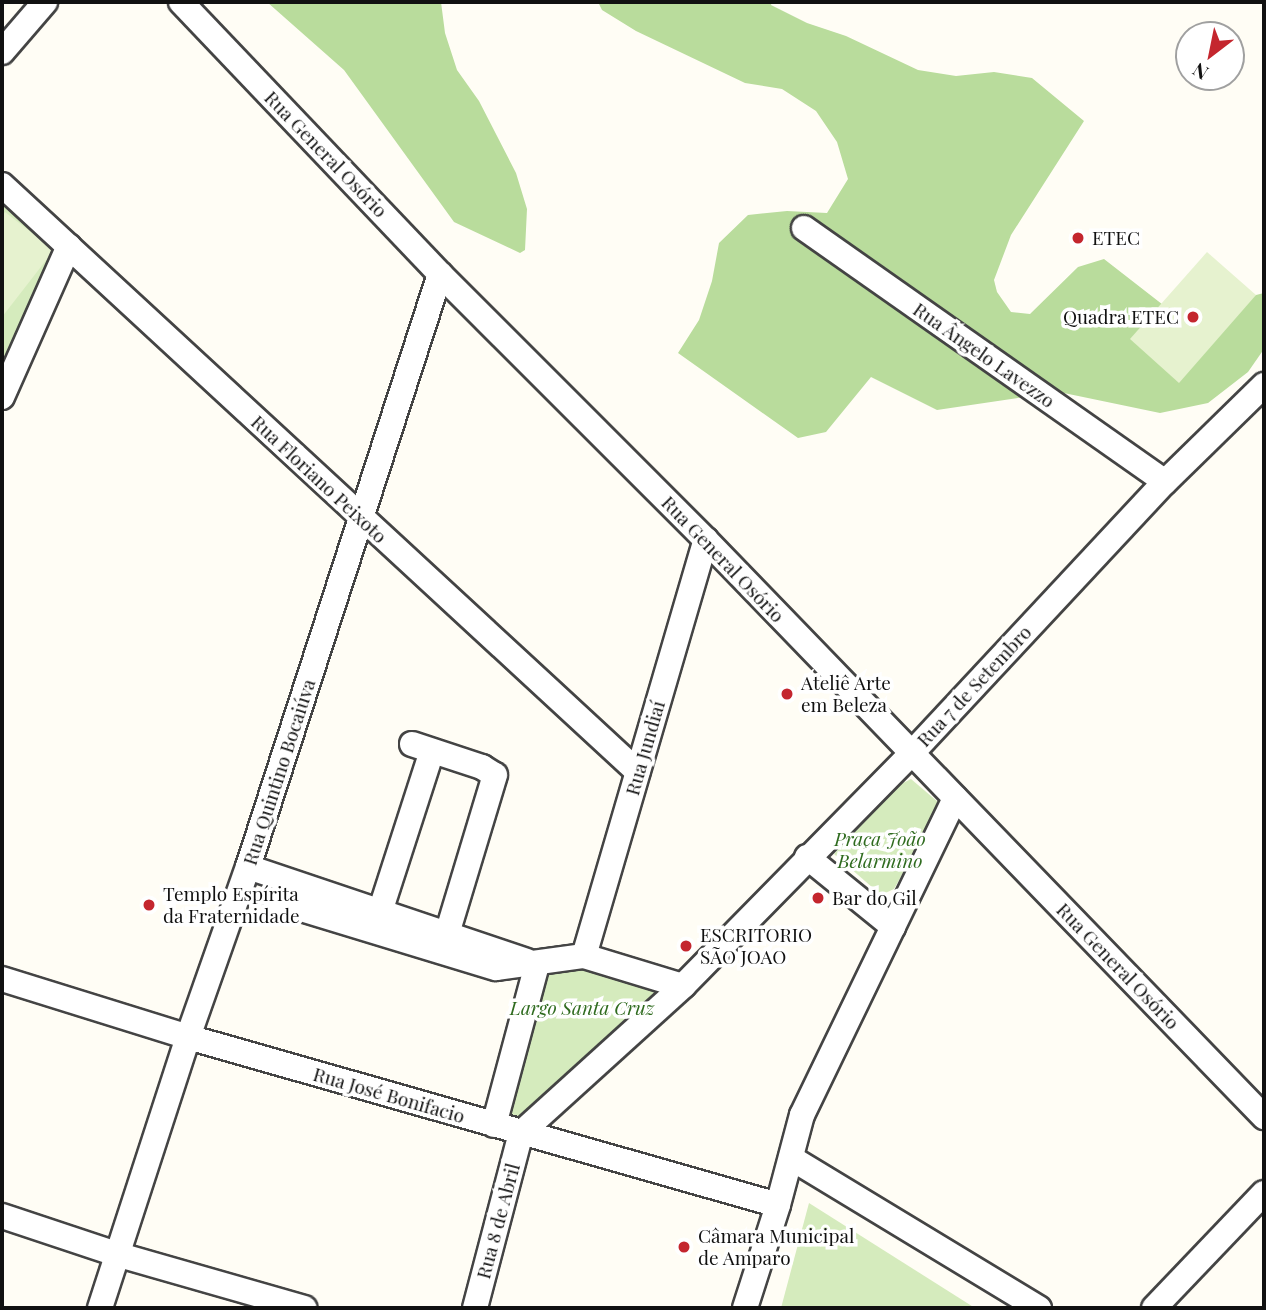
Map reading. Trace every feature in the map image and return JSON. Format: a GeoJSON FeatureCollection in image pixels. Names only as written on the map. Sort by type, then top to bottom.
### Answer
{"type":"FeatureCollection","features":[{"type":"Feature","properties":{"kind":"street"},"geometry":{"type":"LineString","coordinates":[[2,52],[44,2]]}},
{"type":"Feature","properties":{"kind":"street","name":"Rua General Osório"},"geometry":{"type":"LineString","coordinates":[[181,2],[440,274],[706,540],[910,755],[955,798],[1264,1117]]}},
{"type":"Feature","properties":{"kind":"street","name":"Rua Floriano Peixoto"},"geometry":{"type":"LineString","coordinates":[[2,185],[638,772]]}},
{"type":"Feature","properties":{"kind":"street","name":"Rua Ângelo Lavezzo"},"geometry":{"type":"LineString","coordinates":[[804,228],[1165,482]]}},
{"type":"Feature","properties":{"kind":"street"},"geometry":{"type":"LineString","coordinates":[[2,397],[69,246]]}},
{"type":"Feature","properties":{"kind":"street","name":"Rua Quintino Bocaiúva"},"geometry":{"type":"LineString","coordinates":[[100,1308],[188,1037],[248,867],[440,274]]}},
{"type":"Feature","properties":{"kind":"street","name":"Rua 7 de Setembro"},"geometry":{"type":"LineString","coordinates":[[683,986],[910,755],[1165,482],[1264,385]]}},
{"type":"Feature","properties":{"kind":"street","name":"Rua Jundiaí"},"geometry":{"type":"LineString","coordinates":[[584,956],[706,540]]}},
{"type":"Feature","properties":{"kind":"street"},"geometry":{"type":"LineString","coordinates":[[380,912],[422,748],[482,767],[495,775],[447,934]]}},
{"type":"Feature","properties":{"kind":"street"},"geometry":{"type":"LineString","coordinates":[[745,1308],[778,1205],[802,1115],[955,798]]}},
{"type":"Feature","properties":{"kind":"street"},"geometry":{"type":"LineString","coordinates":[[807,857],[893,927]]}},
{"type":"Feature","properties":{"kind":"street"},"geometry":{"type":"LineString","coordinates":[[248,867],[537,965]]}},
{"type":"Feature","properties":{"kind":"street"},"geometry":{"type":"LineString","coordinates":[[275,901],[496,968],[537,965],[584,956],[683,986]]}},
{"type":"Feature","properties":{"kind":"street"},"geometry":{"type":"LineString","coordinates":[[494,1125],[537,965]]}},
{"type":"Feature","properties":{"kind":"street","name":"Rua José Bonifacio"},"geometry":{"type":"LineString","coordinates":[[2,979],[188,1037],[778,1205]]}},
{"type":"Feature","properties":{"kind":"street"},"geometry":{"type":"LineString","coordinates":[[521,1133],[683,986]]}},
{"type":"Feature","properties":{"kind":"street","name":"Rua 8 de Abril"},"geometry":{"type":"LineString","coordinates":[[475,1308],[521,1133]]}},
{"type":"Feature","properties":{"kind":"street"},"geometry":{"type":"LineString","coordinates":[[791,1158],[1039,1308]]}},
{"type":"Feature","properties":{"kind":"street"},"geometry":{"type":"LineString","coordinates":[[1154,1308],[1264,1193]]}},
{"type":"Feature","properties":{"kind":"street"},"geometry":{"type":"LineString","coordinates":[[2,1216],[116,1254],[304,1308]]}},
{"type":"Feature","properties":{"kind":"green space"},"geometry":{"type":"Polygon","coordinates":[[[267,2],[441,2],[445,33],[457,70],[479,101],[516,173],[527,209],[525,250],[520,253],[454,222],[344,70],[267,2]]]}},
{"type":"Feature","properties":{"kind":"green space"},"geometry":{"type":"Polygon","coordinates":[[[598,2],[772,2],[771,5],[807,23],[846,36],[918,70],[956,76],[994,72],[1032,78],[1084,121],[1011,235],[994,280],[997,292],[1011,312],[1030,314],[1078,267],[1104,259],[1176,315],[1264,293],[1264,349],[1248,372],[1208,403],[1160,413],[1059,392],[937,410],[871,377],[826,432],[798,438],[678,353],[699,320],[712,281],[719,243],[748,215],[787,211],[827,213],[848,179],[837,142],[816,111],[782,89],[745,83],[636,31],[602,10],[598,2]]]}},
{"type":"Feature","properties":{"kind":"green space"},"geometry":{"type":"Polygon","coordinates":[[[2,186],[66,246],[2,392],[2,186]]]}},
{"type":"Feature","properties":{"kind":"green space"},"geometry":{"type":"Polygon","coordinates":[[[5,212],[54,250],[2,317],[2,217],[5,212]]]}},
{"type":"Feature","properties":{"kind":"green space","name":"Quadra ETEC"},"geometry":{"type":"Polygon","coordinates":[[[1207,252],[1256,295],[1179,383],[1130,339],[1207,252]]]}},
{"type":"Feature","properties":{"kind":"green space","name":"Praça João Belarmino"},"geometry":{"type":"Polygon","coordinates":[[[911,779],[938,802],[935,816],[894,889],[881,895],[834,854],[897,786],[911,779]]]}},
{"type":"Feature","properties":{"kind":"green space","name":"Largo Santa Cruz"},"geometry":{"type":"Polygon","coordinates":[[[584,956],[675,994],[521,1120],[507,1115],[542,964],[584,956]]]}},
{"type":"Feature","properties":{"kind":"green space"},"geometry":{"type":"Polygon","coordinates":[[[809,1203],[975,1308],[781,1308],[809,1203]]]}},
{"type":"Feature","properties":{"kind":"place","name":"ETEC"},"geometry":{"type":"Point","coordinates":[1078,238]}},
{"type":"Feature","properties":{"kind":"place","name":"Quadra ETEC"},"geometry":{"type":"Point","coordinates":[1193,317]}},
{"type":"Feature","properties":{"kind":"place","name":"Ateliê Arte em Beleza"},"geometry":{"type":"Point","coordinates":[787,694]}},
{"type":"Feature","properties":{"kind":"place","name":"Bar do Gil"},"geometry":{"type":"Point","coordinates":[818,898]}},
{"type":"Feature","properties":{"kind":"place","name":"Templo Espírita da Fraternidade"},"geometry":{"type":"Point","coordinates":[149,905]}},
{"type":"Feature","properties":{"kind":"place","name":"ESCRITORIO SÃO JOAO"},"geometry":{"type":"Point","coordinates":[686,946]}},
{"type":"Feature","properties":{"kind":"place","name":"Câmara Municipal de Amparo"},"geometry":{"type":"Point","coordinates":[684,1247]}}]}
